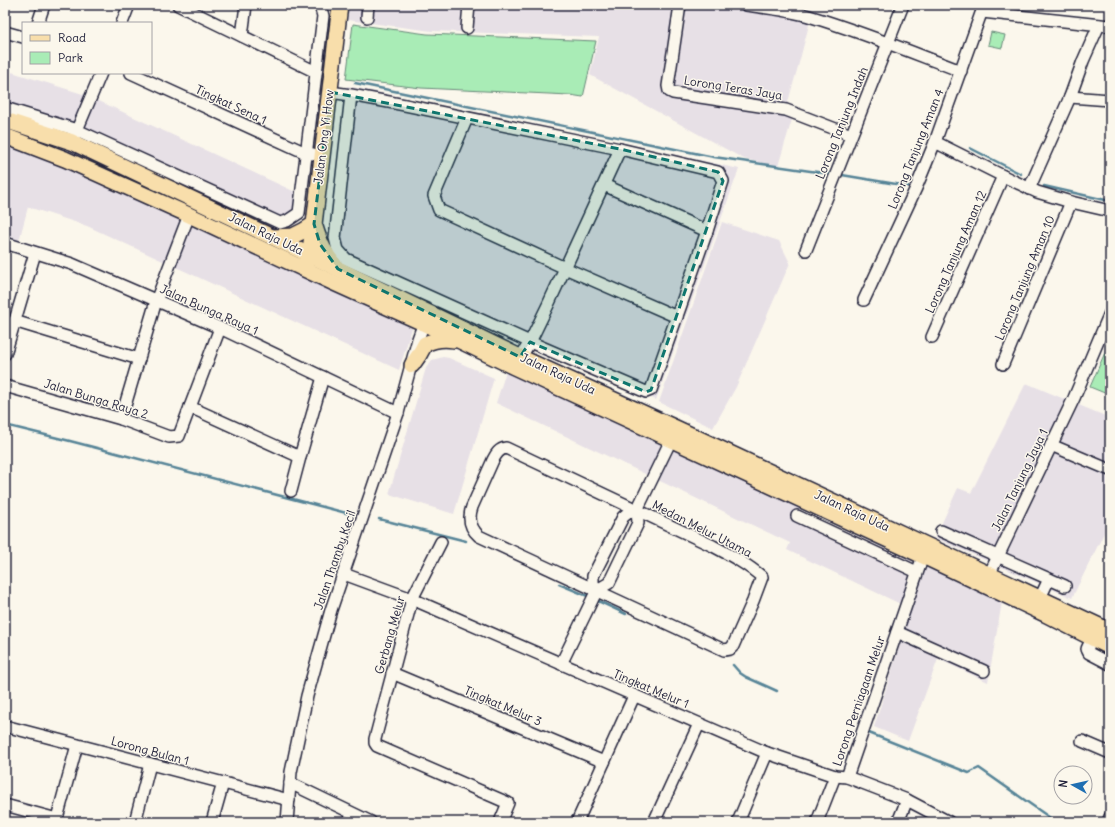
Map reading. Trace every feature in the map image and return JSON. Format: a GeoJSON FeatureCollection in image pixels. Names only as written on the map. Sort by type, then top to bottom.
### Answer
{"type":"FeatureCollection","features":[{"type":"Feature","properties":{"kind":"main road","name":"Jalan Ong Yi How"},"geometry":{"type":"LineString","coordinates":[[306,262],[314,224],[339,12]]}},
{"type":"Feature","properties":{"kind":"main road","name":"Jalan Raja Uda"},"geometry":{"type":"LineString","coordinates":[[5,120],[74,136],[272,237],[332,282],[425,318],[517,362],[671,440],[923,556],[1045,614],[1110,647]]}},
{"type":"Feature","properties":{"kind":"main road","name":"Jalan Raja Uda"},"geometry":{"type":"LineString","coordinates":[[5,136],[65,159],[189,215],[306,262],[338,269],[425,318],[459,340],[517,362],[678,429],[1110,631]]}},
{"type":"Feature","properties":{"kind":"main road"},"geometry":{"type":"LineString","coordinates":[[272,237],[293,236],[314,224],[320,244],[327,257],[338,269]]}},
{"type":"Feature","properties":{"kind":"main road"},"geometry":{"type":"LineString","coordinates":[[412,365],[425,344],[444,338],[459,340]]}},
{"type":"Feature","properties":{"kind":"street"},"geometry":{"type":"LineString","coordinates":[[38,22],[44,5]]}},
{"type":"Feature","properties":{"kind":"street"},"geometry":{"type":"LineString","coordinates":[[122,22],[129,5]]}},
{"type":"Feature","properties":{"kind":"street"},"geometry":{"type":"LineString","coordinates":[[178,5],[316,72]]}},
{"type":"Feature","properties":{"kind":"street"},"geometry":{"type":"LineString","coordinates":[[242,36],[246,5]]}},
{"type":"Feature","properties":{"kind":"street"},"geometry":{"type":"LineString","coordinates":[[367,16],[368,5]]}},
{"type":"Feature","properties":{"kind":"street"},"geometry":{"type":"LineString","coordinates":[[467,28],[470,5]]}},
{"type":"Feature","properties":{"kind":"street","name":"Lorong Teras Jaya"},"geometry":{"type":"LineString","coordinates":[[680,5],[668,86],[669,91],[673,93],[786,110],[851,135]]}},
{"type":"Feature","properties":{"kind":"street"},"geometry":{"type":"LineString","coordinates":[[746,5],[778,7],[811,16],[961,71]]}},
{"type":"Feature","properties":{"kind":"street","name":"Lorong Tanjung Indah"},"geometry":{"type":"LineString","coordinates":[[806,250],[903,5]]}},
{"type":"Feature","properties":{"kind":"street"},"geometry":{"type":"LineString","coordinates":[[983,8],[1104,26],[1083,61],[1070,97],[1029,189]]}},
{"type":"Feature","properties":{"kind":"street","name":"Lorong Tanjung Aman 4"},"geometry":{"type":"LineString","coordinates":[[864,300],[916,188],[935,142],[983,8]]}},
{"type":"Feature","properties":{"kind":"street"},"geometry":{"type":"LineString","coordinates":[[322,10],[339,12]]}},
{"type":"Feature","properties":{"kind":"street","name":"Jalan Ong Yi How"},"geometry":{"type":"LineString","coordinates":[[280,223],[299,213],[322,10]]}},
{"type":"Feature","properties":{"kind":"street"},"geometry":{"type":"LineString","coordinates":[[5,32],[22,37]]}},
{"type":"Feature","properties":{"kind":"street"},"geometry":{"type":"LineString","coordinates":[[74,136],[101,74]]}},
{"type":"Feature","properties":{"kind":"street","name":"Tingkat Sena 1"},"geometry":{"type":"LineString","coordinates":[[133,74],[306,153],[322,155]]}},
{"type":"Feature","properties":{"kind":"street"},"geometry":{"type":"LineString","coordinates":[[330,92],[351,95],[620,149],[718,172],[723,181],[708,231],[651,390],[646,392],[530,342],[346,259],[338,250],[335,238],[351,95]]}},
{"type":"Feature","properties":{"kind":"street"},"geometry":{"type":"LineString","coordinates":[[1070,97],[1110,100]]}},
{"type":"Feature","properties":{"kind":"street","name":"Jalan Raja Uda"},"geometry":{"type":"LineString","coordinates":[[5,108],[280,223]]}},
{"type":"Feature","properties":{"kind":"street"},"geometry":{"type":"LineString","coordinates":[[467,118],[434,196],[438,210],[677,317]]}},
{"type":"Feature","properties":{"kind":"street"},"geometry":{"type":"LineString","coordinates":[[935,142],[1029,189],[1071,202],[1110,211]]}},
{"type":"Feature","properties":{"kind":"street"},"geometry":{"type":"LineString","coordinates":[[517,362],[530,342],[620,149]]}},
{"type":"Feature","properties":{"kind":"street","name":"Lorong Tanjung Aman 12"},"geometry":{"type":"LineString","coordinates":[[932,337],[1003,176]]}},
{"type":"Feature","properties":{"kind":"street"},"geometry":{"type":"LineString","coordinates":[[604,185],[708,231]]}},
{"type":"Feature","properties":{"kind":"street","name":"Lorong Tanjung Aman 10"},"geometry":{"type":"LineString","coordinates":[[1003,364],[1071,202]]}},
{"type":"Feature","properties":{"kind":"street"},"geometry":{"type":"LineString","coordinates":[[121,419],[156,301],[189,215]]}},
{"type":"Feature","properties":{"kind":"street","name":"Jalan Bunga Raya 1"},"geometry":{"type":"LineString","coordinates":[[5,244],[72,264],[220,328],[398,413]]}},
{"type":"Feature","properties":{"kind":"street"},"geometry":{"type":"LineString","coordinates":[[5,354],[34,253]]}},
{"type":"Feature","properties":{"kind":"street","name":"Jalan Tanjung Jaya 1"},"geometry":{"type":"LineString","coordinates":[[989,574],[1074,398],[1110,313]]}},
{"type":"Feature","properties":{"kind":"street","name":"Jalan Thamby Kecil"},"geometry":{"type":"LineString","coordinates":[[287,822],[291,772],[307,696],[331,610],[398,413],[425,318]]}},
{"type":"Feature","properties":{"kind":"street"},"geometry":{"type":"LineString","coordinates":[[14,322],[139,359]]}},
{"type":"Feature","properties":{"kind":"street"},"geometry":{"type":"LineString","coordinates":[[220,328],[190,406],[300,457]]}},
{"type":"Feature","properties":{"kind":"street"},"geometry":{"type":"LineString","coordinates":[[291,491],[323,377]]}},
{"type":"Feature","properties":{"kind":"street","name":"Jalan Bunga Raya 2"},"geometry":{"type":"LineString","coordinates":[[5,386],[121,419],[169,437],[179,436],[190,406]]}},
{"type":"Feature","properties":{"kind":"street"},"geometry":{"type":"LineString","coordinates":[[561,664],[594,596],[610,583],[638,523],[637,510],[671,440]]}},
{"type":"Feature","properties":{"kind":"street"},"geometry":{"type":"LineString","coordinates":[[1052,445],[1110,470]]}},
{"type":"Feature","properties":{"kind":"street","name":"Medan Melur Utama"},"geometry":{"type":"LineString","coordinates":[[506,448],[714,546],[762,577],[733,646],[730,649],[724,650],[681,630],[594,596],[474,532],[470,514],[492,460],[502,449],[506,448]]}},
{"type":"Feature","properties":{"kind":"street"},"geometry":{"type":"LineString","coordinates":[[594,596],[593,576],[596,569],[623,517],[629,512],[637,510]]}},
{"type":"Feature","properties":{"kind":"street"},"geometry":{"type":"LineString","coordinates":[[797,516],[917,572]]}},
{"type":"Feature","properties":{"kind":"street"},"geometry":{"type":"LineString","coordinates":[[941,531],[1065,586]]}},
{"type":"Feature","properties":{"kind":"street","name":"Gerbang Melur"},"geometry":{"type":"LineString","coordinates":[[441,542],[412,599],[375,739],[377,746],[508,802],[500,822]]}},
{"type":"Feature","properties":{"kind":"street","name":"Lorong Perniagaan Melur"},"geometry":{"type":"LineString","coordinates":[[847,777],[923,556]]}},
{"type":"Feature","properties":{"kind":"street","name":"Tingkat Melur 1"},"geometry":{"type":"LineString","coordinates":[[344,574],[412,599],[767,753],[835,776],[847,777],[907,800],[948,822]]}},
{"type":"Feature","properties":{"kind":"street"},"geometry":{"type":"LineString","coordinates":[[1040,598],[1049,579]]}},
{"type":"Feature","properties":{"kind":"street","name":"Lorong Perniagaan Melur"},"geometry":{"type":"LineString","coordinates":[[897,632],[984,671]]}},
{"type":"Feature","properties":{"kind":"street"},"geometry":{"type":"LineString","coordinates":[[1092,638],[1087,649],[1089,653],[1110,664]]}},
{"type":"Feature","properties":{"kind":"street","name":"Tingkat Melur 3"},"geometry":{"type":"LineString","coordinates":[[392,673],[604,762]]}},
{"type":"Feature","properties":{"kind":"street"},"geometry":{"type":"LineString","coordinates":[[577,822],[634,696]]}},
{"type":"Feature","properties":{"kind":"street"},"geometry":{"type":"LineString","coordinates":[[654,822],[699,724]]}},
{"type":"Feature","properties":{"kind":"street","name":"Lorong Bulan 1"},"geometry":{"type":"LineString","coordinates":[[5,726],[289,800]]}},
{"type":"Feature","properties":{"kind":"street"},"geometry":{"type":"LineString","coordinates":[[1082,741],[1110,753]]}},
{"type":"Feature","properties":{"kind":"street"},"geometry":{"type":"LineString","coordinates":[[5,805],[57,821],[78,745]]}},
{"type":"Feature","properties":{"kind":"street"},"geometry":{"type":"LineString","coordinates":[[738,822],[767,753]]}},
{"type":"Feature","properties":{"kind":"street"},"geometry":{"type":"LineString","coordinates":[[135,822],[150,764]]}},
{"type":"Feature","properties":{"kind":"street"},"geometry":{"type":"LineString","coordinates":[[817,822],[835,776]]}},
{"type":"Feature","properties":{"kind":"street"},"geometry":{"type":"LineString","coordinates":[[212,822],[222,783]]}},
{"type":"Feature","properties":{"kind":"street"},"geometry":{"type":"LineString","coordinates":[[290,783],[371,822]]}},
{"type":"Feature","properties":{"kind":"street"},"geometry":{"type":"LineString","coordinates":[[898,822],[907,800]]}},
{"type":"Feature","properties":{"kind":"street"},"geometry":{"type":"LineString","coordinates":[[1108,822],[1110,816]]}},
{"type":"Feature","properties":{"kind":"highlighted area"},"geometry":{"type":"Polygon","coordinates":[[[330,92],[620,149],[718,172],[723,181],[651,390],[646,392],[530,342],[520,357],[338,269],[320,244],[314,224],[330,92]]]}},
{"type":"Feature","properties":{"kind":"shaded area"},"geometry":{"type":"Polygon","coordinates":[[[349,5],[778,5],[811,17],[786,109],[794,113],[778,166],[744,159],[590,75],[599,37],[432,31],[347,20],[349,5]]]}},
{"type":"Feature","properties":{"kind":"shaded area"},"geometry":{"type":"Polygon","coordinates":[[[5,70],[86,95],[304,196],[302,215],[288,229],[81,135],[5,112],[5,70]]]}},
{"type":"Feature","properties":{"kind":"shaded area"},"geometry":{"type":"Polygon","coordinates":[[[347,86],[623,143],[739,169],[656,400],[340,260],[332,237],[347,86]]]}},
{"type":"Feature","properties":{"kind":"shaded area"},"geometry":{"type":"Polygon","coordinates":[[[5,138],[181,218],[412,328],[399,370],[87,226],[28,207],[19,241],[5,236],[5,138]]]}},
{"type":"Feature","properties":{"kind":"shaded area"},"geometry":{"type":"Polygon","coordinates":[[[722,222],[779,241],[790,263],[736,387],[713,428],[659,402],[722,222]]]}},
{"type":"Feature","properties":{"kind":"shaded area"},"geometry":{"type":"Polygon","coordinates":[[[443,357],[449,358],[494,378],[454,514],[389,494],[426,368],[432,360],[443,357]]]}},
{"type":"Feature","properties":{"kind":"shaded area"},"geometry":{"type":"Polygon","coordinates":[[[507,368],[788,499],[802,511],[1002,602],[988,682],[938,659],[908,741],[874,727],[911,609],[787,550],[790,543],[496,403],[507,368]]]}},
{"type":"Feature","properties":{"kind":"shaded area"},"geometry":{"type":"Polygon","coordinates":[[[1026,383],[1110,418],[1110,521],[1072,598],[935,538],[958,488],[971,493],[1026,383]]]}},
{"type":"Feature","properties":{"kind":"green space"},"geometry":{"type":"Polygon","coordinates":[[[353,24],[427,34],[596,41],[583,97],[570,95],[421,88],[346,79],[353,24]]]}},
{"type":"Feature","properties":{"kind":"green space"},"geometry":{"type":"Polygon","coordinates":[[[991,32],[1005,35],[1002,48],[988,45],[991,32]]]}},
{"type":"Feature","properties":{"kind":"green space"},"geometry":{"type":"Polygon","coordinates":[[[1110,341],[1110,391],[1107,394],[1090,387],[1110,341]]]}},
{"type":"Feature","properties":{"kind":"waterway"},"geometry":{"type":"LineString","coordinates":[[355,83],[714,157],[831,174]]}},
{"type":"Feature","properties":{"kind":"waterway"},"geometry":{"type":"LineString","coordinates":[[970,148],[1021,174]]}},
{"type":"Feature","properties":{"kind":"waterway"},"geometry":{"type":"LineString","coordinates":[[842,175],[908,186]]}},
{"type":"Feature","properties":{"kind":"waterway"},"geometry":{"type":"LineString","coordinates":[[1044,186],[1110,201]]}},
{"type":"Feature","properties":{"kind":"waterway"},"geometry":{"type":"LineString","coordinates":[[5,425],[354,515]]}},
{"type":"Feature","properties":{"kind":"waterway"},"geometry":{"type":"LineString","coordinates":[[379,519],[466,541]]}},
{"type":"Feature","properties":{"kind":"waterway"},"geometry":{"type":"LineString","coordinates":[[559,584],[590,597]]}},
{"type":"Feature","properties":{"kind":"waterway"},"geometry":{"type":"LineString","coordinates":[[596,600],[626,614]]}},
{"type":"Feature","properties":{"kind":"waterway"},"geometry":{"type":"LineString","coordinates":[[733,665],[746,677],[777,691]]}},
{"type":"Feature","properties":{"kind":"waterway"},"geometry":{"type":"LineString","coordinates":[[869,733],[969,773],[979,768],[1056,822]]}}]}
